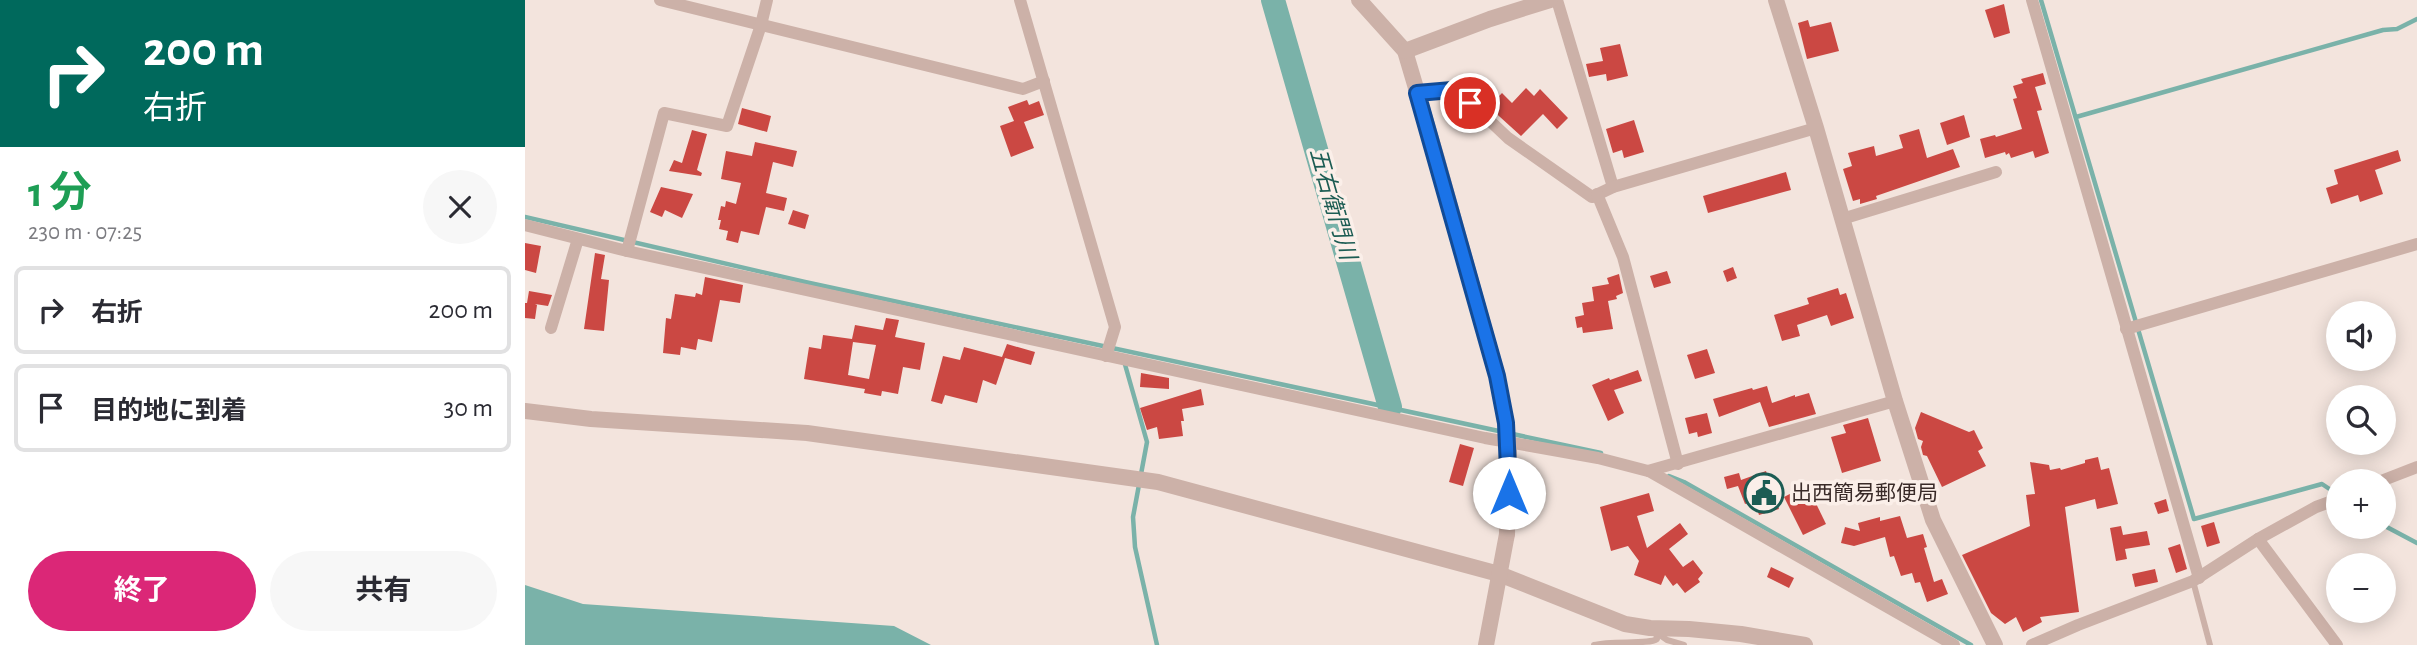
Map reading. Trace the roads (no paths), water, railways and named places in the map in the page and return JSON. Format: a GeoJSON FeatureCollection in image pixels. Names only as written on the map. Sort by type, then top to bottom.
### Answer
{"type":"FeatureCollection","features":[{"type":"Feature","properties":{"kind":"street"},"geometry":{"type":"LineString","coordinates":[[660,0],[1023,89],[1044,81]]}},
{"type":"Feature","properties":{"kind":"street"},"geometry":{"type":"LineString","coordinates":[[627,251],[664,113],[727,126],[767,0]]}},
{"type":"Feature","properties":{"kind":"street"},"geometry":{"type":"LineString","coordinates":[[1020,0],[1115,327],[1106,356]]}},
{"type":"Feature","properties":{"kind":"street"},"geometry":{"type":"LineString","coordinates":[[1359,0],[1405,51],[1497,376],[1506,423],[1509,472],[1507,534],[1486,645]]}},
{"type":"Feature","properties":{"kind":"street"},"geometry":{"type":"LineString","coordinates":[[1405,51],[1550,0]]}},
{"type":"Feature","properties":{"kind":"street"},"geometry":{"type":"LineString","coordinates":[[1557,0],[1613,187]]}},
{"type":"Feature","properties":{"kind":"street"},"geometry":{"type":"LineString","coordinates":[[1776,0],[1933,520],[1995,645]]}},
{"type":"Feature","properties":{"kind":"street"},"geometry":{"type":"LineString","coordinates":[[2032,0],[2196,580]]}},
{"type":"Feature","properties":{"kind":"street"},"geometry":{"type":"LineString","coordinates":[[1417,93],[1452,90],[1508,138],[1592,197],[1613,187],[1816,128]]}},
{"type":"Feature","properties":{"kind":"street"},"geometry":{"type":"LineString","coordinates":[[1842,219],[1996,172]]}},
{"type":"Feature","properties":{"kind":"street"},"geometry":{"type":"LineString","coordinates":[[1598,194],[1623,257],[1678,464]]}},
{"type":"Feature","properties":{"kind":"street"},"geometry":{"type":"LineString","coordinates":[[525,225],[627,251],[1106,356],[1485,438],[1598,458],[1649,471],[1954,645]]}},
{"type":"Feature","properties":{"kind":"street"},"geometry":{"type":"LineString","coordinates":[[551,328],[578,239]]}},
{"type":"Feature","properties":{"kind":"street"},"geometry":{"type":"LineString","coordinates":[[2126,329],[2417,244]]}},
{"type":"Feature","properties":{"kind":"street"},"geometry":{"type":"LineString","coordinates":[[1649,471],[1895,401]]}},
{"type":"Feature","properties":{"kind":"street"},"geometry":{"type":"LineString","coordinates":[[525,411],[591,419],[807,433],[1158,482],[1499,574],[1603,616],[1653,630],[1715,632],[1805,645]]}},
{"type":"Feature","properties":{"kind":"street"},"geometry":{"type":"LineString","coordinates":[[2396,475],[2417,467]]}},
{"type":"Feature","properties":{"kind":"street"},"geometry":{"type":"LineString","coordinates":[[2032,645],[2196,580],[2258,540],[2326,504]]}},
{"type":"Feature","properties":{"kind":"street"},"geometry":{"type":"LineString","coordinates":[[2258,540],[2337,645]]}},
{"type":"Feature","properties":{"kind":"lane"},"geometry":{"type":"LineString","coordinates":[[2196,580],[2210,645]]}},
{"type":"Feature","properties":{"kind":"lane"},"geometry":{"type":"LineString","coordinates":[[1594,645],[1620,641],[1652,643],[1657,639],[1653,630]]}},
{"type":"Feature","properties":{"kind":"lane"},"geometry":{"type":"LineString","coordinates":[[1653,630],[1667,640],[1684,645]]}},
{"type":"Feature","properties":{"kind":"water"},"geometry":{"type":"Polygon","coordinates":[[[525,585],[583,604],[894,626],[931,645],[525,645],[525,585]]]}},
{"type":"Feature","properties":{"kind":"waterway","name":"五右衛門川"},"geometry":{"type":"LineString","coordinates":[[1273,0],[1390,407]]}},
{"type":"Feature","properties":{"kind":"waterway"},"geometry":{"type":"LineString","coordinates":[[2041,0],[2194,519],[2322,484],[2326,487]]}},
{"type":"Feature","properties":{"kind":"waterway"},"geometry":{"type":"LineString","coordinates":[[2076,117],[2383,30],[2397,29],[2417,19]]}},
{"type":"Feature","properties":{"kind":"waterway"},"geometry":{"type":"LineString","coordinates":[[525,217],[805,282],[1601,453]]}},
{"type":"Feature","properties":{"kind":"waterway"},"geometry":{"type":"LineString","coordinates":[[1124,361],[1147,442],[1133,517],[1135,547],[1157,645]]}},
{"type":"Feature","properties":{"kind":"waterway"},"geometry":{"type":"LineString","coordinates":[[1669,476],[1971,645]]}},
{"type":"Feature","properties":{"kind":"waterway"},"geometry":{"type":"LineString","coordinates":[[2396,532],[2417,543]]}},
{"type":"Feature","properties":{"kind":"place","name":"出西簡易郵便局"},"geometry":{"type":"Point","coordinates":[1764,493]}}]}
